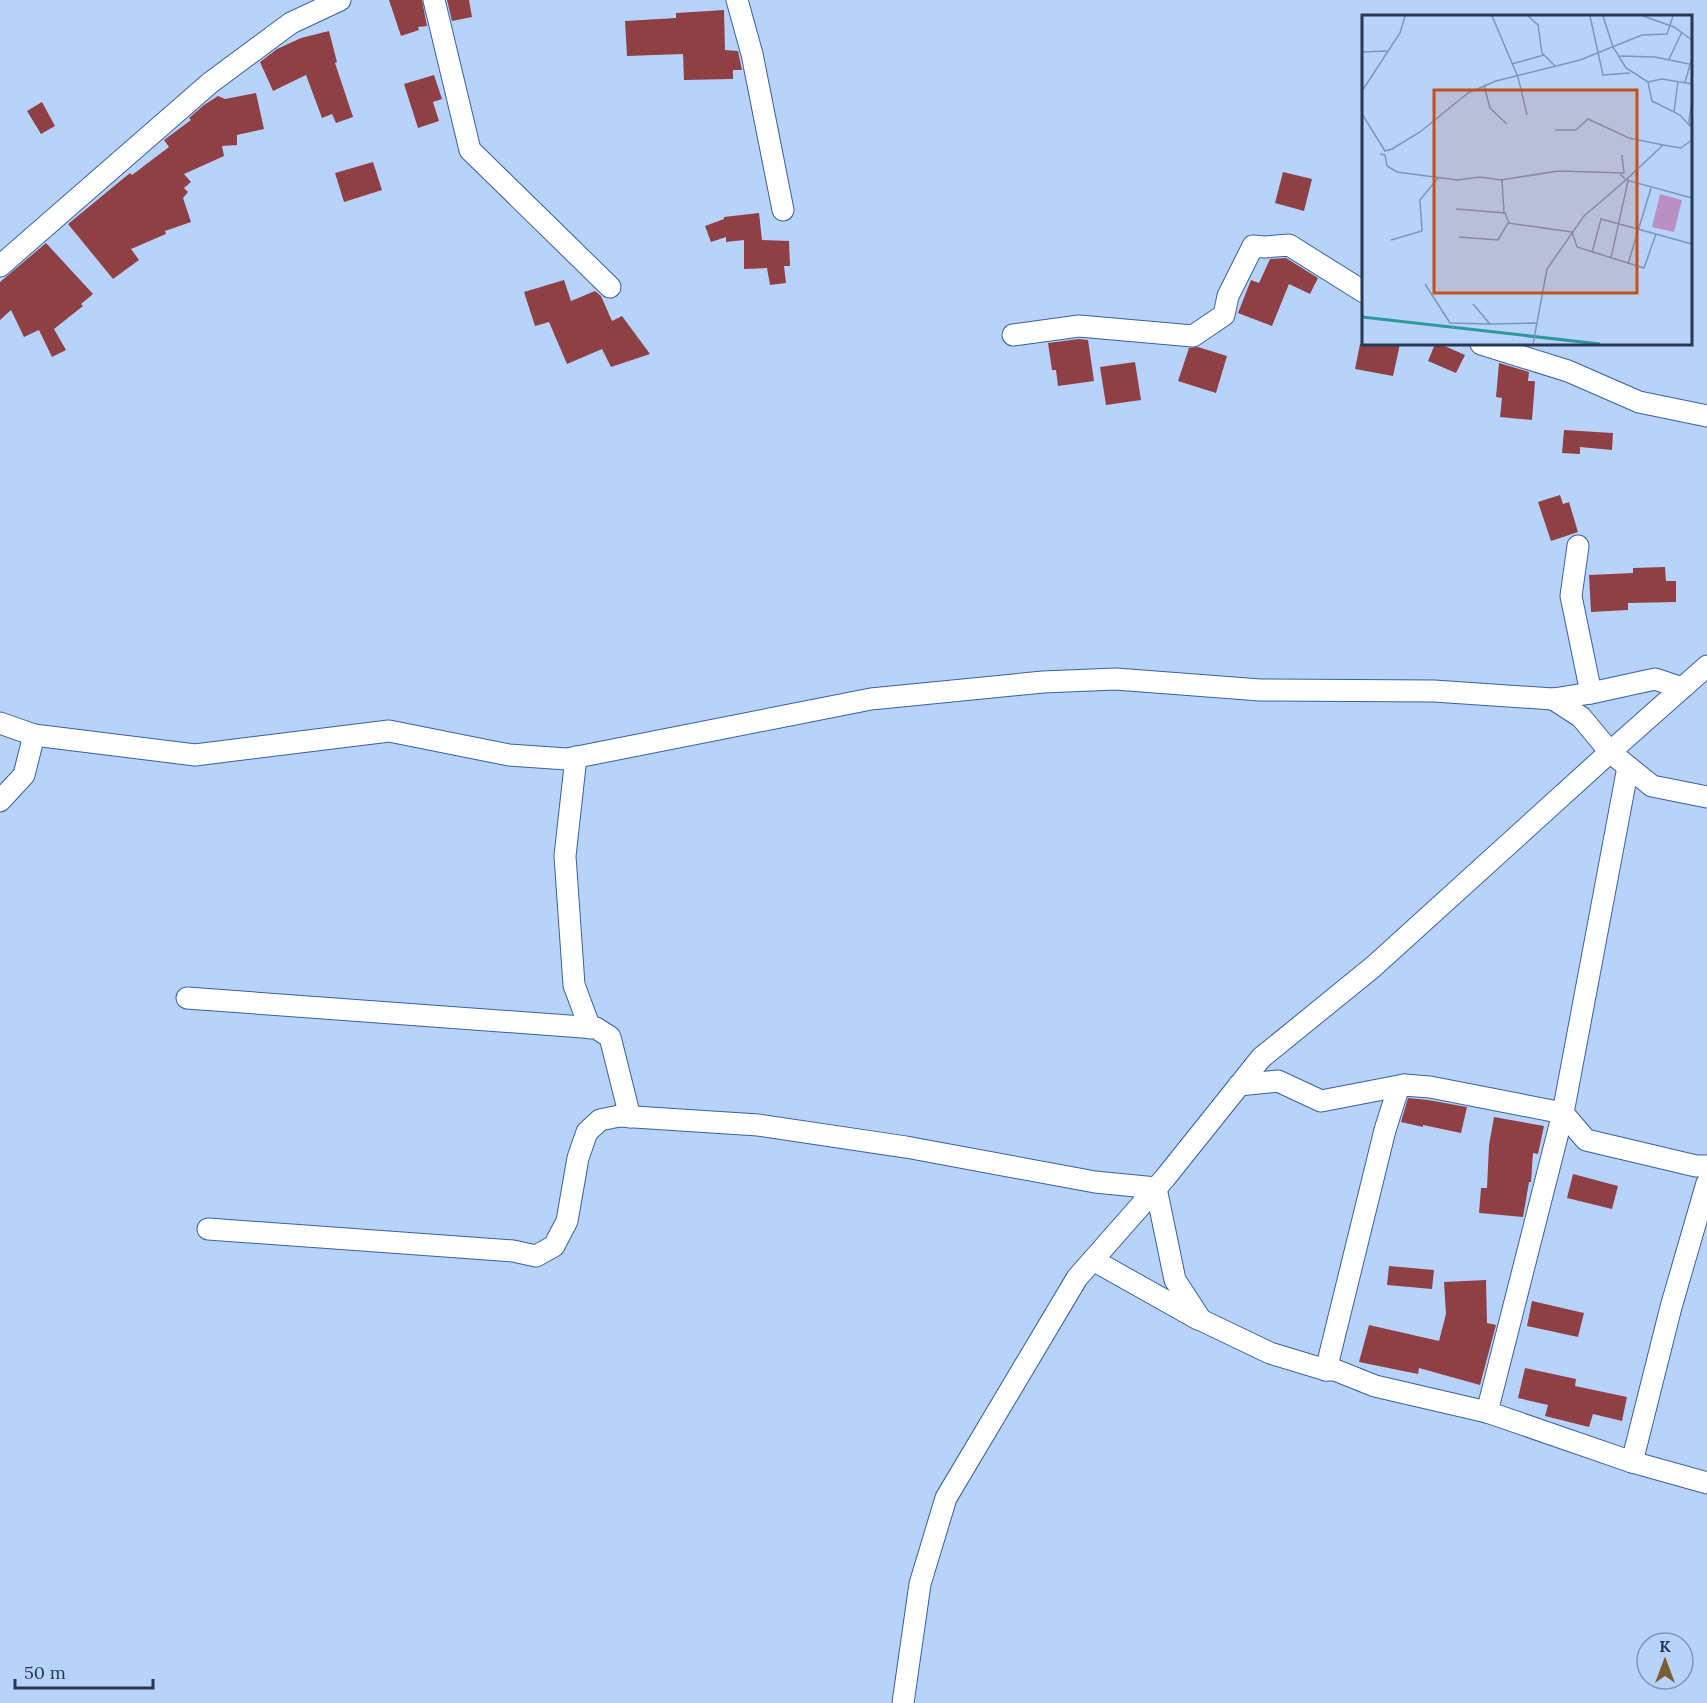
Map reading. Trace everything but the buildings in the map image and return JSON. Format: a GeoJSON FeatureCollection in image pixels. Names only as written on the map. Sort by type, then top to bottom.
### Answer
{"type":"FeatureCollection","features":[{"type":"Feature","properties":{"kind":"street"},"geometry":{"type":"LineString","coordinates":[[0,267],[210,83],[291,23],[340,0]]}},
{"type":"Feature","properties":{"kind":"street"},"geometry":{"type":"LineString","coordinates":[[434,0],[470,150],[610,287]]}},
{"type":"Feature","properties":{"kind":"street"},"geometry":{"type":"LineString","coordinates":[[737,0],[752,54],[783,210]]}},
{"type":"Feature","properties":{"kind":"street"},"geometry":{"type":"LineString","coordinates":[[1013,335],[1079,326],[1193,336],[1224,315],[1227,296],[1253,246],[1289,245],[1362,291]]}},
{"type":"Feature","properties":{"kind":"street"},"geometry":{"type":"LineString","coordinates":[[1484,345],[1568,371],[1640,402],[1707,416]]}},
{"type":"Feature","properties":{"kind":"street"},"geometry":{"type":"LineString","coordinates":[[1578,546],[1571,596],[1591,693]]}},
{"type":"Feature","properties":{"kind":"street"},"geometry":{"type":"LineString","coordinates":[[903,1703],[920,1584],[946,1498],[1077,1278],[1156,1188],[1261,1058],[1373,967],[1707,666]]}},
{"type":"Feature","properties":{"kind":"street"},"geometry":{"type":"LineString","coordinates":[[0,723],[34,735],[195,755],[389,731],[509,755],[567,759],[871,699],[1043,682],[1116,679],[1260,690],[1434,691],[1553,699],[1655,679],[1682,688]]}},
{"type":"Feature","properties":{"kind":"street"},"geometry":{"type":"LineString","coordinates":[[1553,699],[1581,717],[1610,752],[1652,786],[1707,798]]}},
{"type":"Feature","properties":{"kind":"street"},"geometry":{"type":"LineString","coordinates":[[0,801],[24,775],[34,735]]}},
{"type":"Feature","properties":{"kind":"street"},"geometry":{"type":"LineString","coordinates":[[576,757],[565,856],[574,985],[590,1028]]}},
{"type":"Feature","properties":{"kind":"street"},"geometry":{"type":"LineString","coordinates":[[1487,1412],[1563,1113],[1628,767]]}},
{"type":"Feature","properties":{"kind":"street"},"geometry":{"type":"LineString","coordinates":[[186,998],[596,1028],[610,1037],[630,1116]]}},
{"type":"Feature","properties":{"kind":"street"},"geometry":{"type":"LineString","coordinates":[[1239,1085],[1278,1081],[1321,1101],[1404,1085],[1441,1089],[1563,1113],[1586,1140],[1696,1166],[1707,1166]]}},
{"type":"Feature","properties":{"kind":"street"},"geometry":{"type":"LineString","coordinates":[[1326,1370],[1385,1130],[1398,1089],[1404,1085]]}},
{"type":"Feature","properties":{"kind":"street"},"geometry":{"type":"LineString","coordinates":[[208,1228],[513,1251],[536,1256],[554,1246],[567,1221],[578,1158],[587,1132],[600,1120],[619,1116],[758,1125],[906,1147],[1095,1182],[1156,1188]]}},
{"type":"Feature","properties":{"kind":"street"},"geometry":{"type":"LineString","coordinates":[[1632,1462],[1671,1307],[1707,1183]]}},
{"type":"Feature","properties":{"kind":"street"},"geometry":{"type":"LineString","coordinates":[[1156,1188],[1175,1280],[1201,1320]]}},
{"type":"Feature","properties":{"kind":"street"},"geometry":{"type":"LineString","coordinates":[[1093,1260],[1201,1320],[1270,1353],[1326,1370],[1335,1370],[1375,1386],[1487,1412],[1632,1462],[1707,1483]]}}]}
